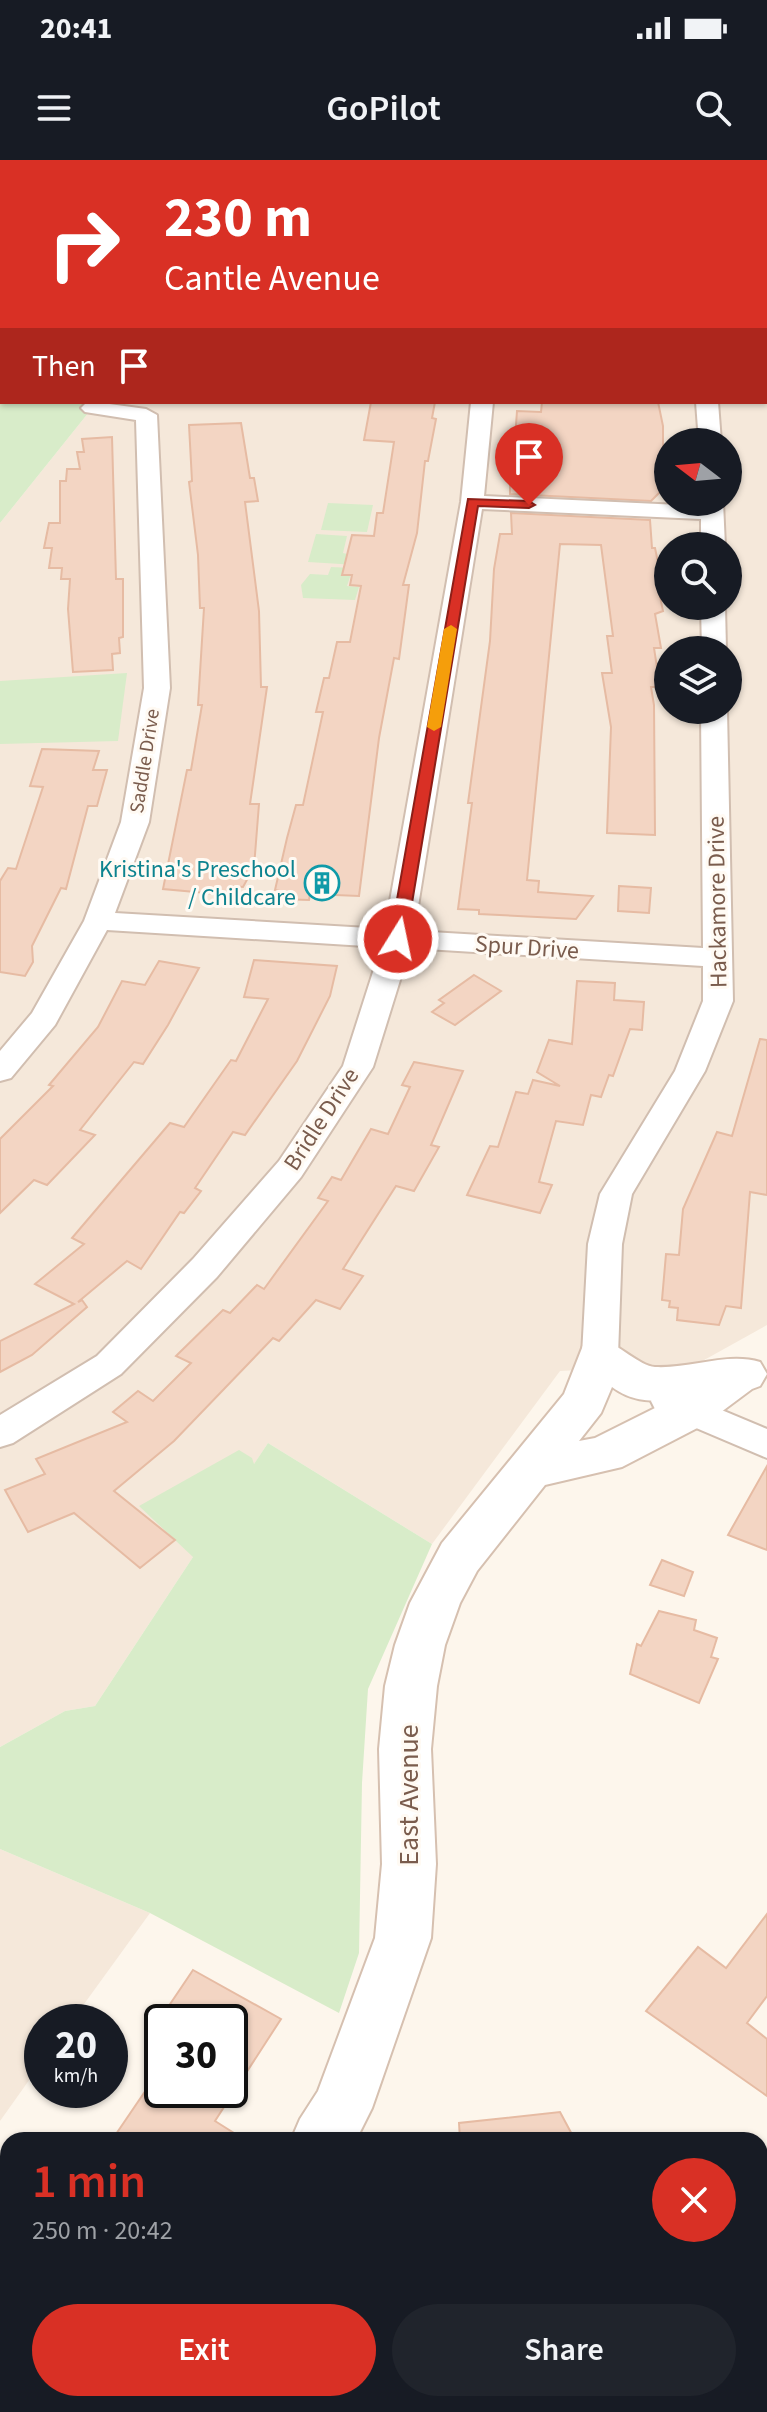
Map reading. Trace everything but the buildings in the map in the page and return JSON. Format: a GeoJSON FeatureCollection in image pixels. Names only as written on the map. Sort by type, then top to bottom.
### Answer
{"type":"FeatureCollection","features":[{"type":"Feature","properties":{"kind":"street","name":"Bridle Drive"},"geometry":{"type":"LineString","coordinates":[[0,1433],[109,1365],[205,1268],[290,1169],[358,1067],[398,939],[472,502],[482,404]]}},
{"type":"Feature","properties":{"kind":"street"},"geometry":{"type":"LineString","coordinates":[[707,404],[709,428]]}},
{"type":"Feature","properties":{"kind":"street","name":"Saddle Drive"},"geometry":{"type":"LineString","coordinates":[[0,1071],[44,1018],[98,921],[135,822],[157,688],[146,415],[92,408]]}},
{"type":"Feature","properties":{"kind":"street"},"geometry":{"type":"LineString","coordinates":[[472,502],[654,507]]}},
{"type":"Feature","properties":{"kind":"street","name":"Hackamore Drive"},"geometry":{"type":"LineString","coordinates":[[600,1355],[605,1244],[616,1194],[690,1071],[718,1001],[714,724]]}},
{"type":"Feature","properties":{"kind":"street","name":"Spur Drive"},"geometry":{"type":"LineString","coordinates":[[98,921],[717,958]]}},
{"type":"Feature","properties":{"kind":"street"},"geometry":{"type":"LineString","coordinates":[[600,1355],[689,1412],[767,1444]]}},
{"type":"Feature","properties":{"kind":"street","name":"East Avenue"},"geometry":{"type":"LineString","coordinates":[[326,2132],[342,2108],[403,1938],[409,1864],[405,1749],[411,1686],[420,1645],[435,1603],[459,1557],[585,1401],[600,1355]]}},
{"type":"Feature","properties":{"kind":"street"},"geometry":{"type":"LineString","coordinates":[[641,1384],[688,1384],[755,1368]]}},
{"type":"Feature","properties":{"kind":"street"},"geometry":{"type":"LineString","coordinates":[[532,1469],[605,1454],[689,1412],[755,1368]]}},
{"type":"Feature","properties":{"kind":"shaded area"},"geometry":{"type":"Polygon","coordinates":[[[95,404],[767,404],[767,1325],[697,1364],[560,1371],[432,1544],[268,1443],[95,1706],[65,1711],[0,1747],[0,523],[95,404]]]}},
{"type":"Feature","properties":{"kind":"shaded area"},"geometry":{"type":"Polygon","coordinates":[[[0,1849],[150,1913],[84,2004],[24,2004],[24,2087],[0,2121],[0,1849]]]}},
{"type":"Feature","properties":{"kind":"green space"},"geometry":{"type":"Polygon","coordinates":[[[0,404],[95,404],[0,523],[0,404]]]}},
{"type":"Feature","properties":{"kind":"green space"},"geometry":{"type":"Polygon","coordinates":[[[328,503],[373,505],[367,532],[321,530],[328,503]]]}},
{"type":"Feature","properties":{"kind":"green space"},"geometry":{"type":"Polygon","coordinates":[[[316,534],[347,536],[343,553],[406,568],[308,562],[316,534]]]}},
{"type":"Feature","properties":{"kind":"green space"},"geometry":{"type":"Polygon","coordinates":[[[331,567],[353,568],[347,586],[359,587],[355,600],[303,598],[301,585],[310,574],[328,575],[331,567]]]}},
{"type":"Feature","properties":{"kind":"green space"},"geometry":{"type":"Polygon","coordinates":[[[127,673],[118,741],[0,744],[0,681],[127,673]]]}},
{"type":"Feature","properties":{"kind":"green space"},"geometry":{"type":"Polygon","coordinates":[[[268,1443],[432,1544],[368,1689],[362,1783],[359,1953],[339,2013],[150,1913],[0,1849],[0,1747],[65,1711],[95,1706],[193,1557],[139,1506],[239,1450],[252,1458],[254,1464],[268,1443]]]}},
{"type":"Feature","properties":{"kind":"slow traffic"},"geometry":{"type":"LineString","coordinates":[[434,727],[451,629]]}},
{"type":"Feature","properties":{"kind":"place","name":"Kristina's Preschool / Childcare"},"geometry":{"type":"Point","coordinates":[322,883]}},
{"type":"Feature","properties":{"kind":"route"},"geometry":{"type":"LineString","coordinates":[[398,939],[472,502],[529,505]]}}]}
